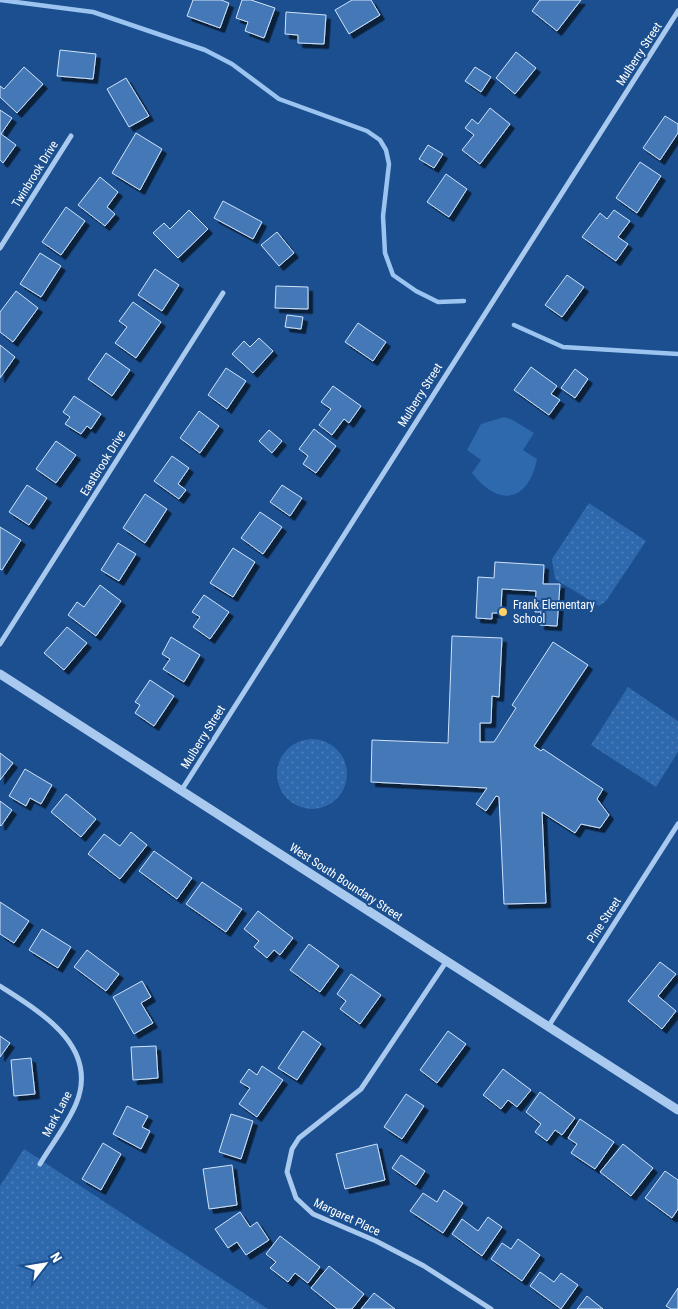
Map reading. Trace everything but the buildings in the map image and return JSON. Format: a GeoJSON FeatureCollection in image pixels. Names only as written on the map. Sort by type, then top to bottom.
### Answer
{"type":"FeatureCollection","features":[{"type":"Feature","properties":{"kind":"street","name":"Mulberry Street"},"geometry":{"type":"LineString","coordinates":[[181,791],[678,11]]}},
{"type":"Feature","properties":{"kind":"street","name":"Twinbrook Drive"},"geometry":{"type":"LineString","coordinates":[[0,248],[71,136]]}},
{"type":"Feature","properties":{"kind":"street","name":"Eastbrook Drive"},"geometry":{"type":"LineString","coordinates":[[0,644],[223,293]]}},
{"type":"Feature","properties":{"kind":"street","name":"West South Boundary Street"},"geometry":{"type":"LineString","coordinates":[[0,674],[678,1110]]}},
{"type":"Feature","properties":{"kind":"street","name":"Pine Street"},"geometry":{"type":"LineString","coordinates":[[548,1027],[678,824]]}},
{"type":"Feature","properties":{"kind":"street","name":"Margaret Place"},"geometry":{"type":"LineString","coordinates":[[446,962],[360,1089],[300,1138],[292,1149],[287,1172],[296,1198],[313,1214],[376,1241],[424,1266],[492,1309]]}},
{"type":"Feature","properties":{"kind":"street","name":"Mark Lane"},"geometry":{"type":"LineString","coordinates":[[0,986],[38,1010],[59,1029],[72,1047],[80,1069],[81,1081],[76,1104],[40,1164]]}},
{"type":"Feature","properties":{"kind":"shaded area"},"geometry":{"type":"Polygon","coordinates":[[[504,417],[511,419],[534,433],[523,450],[537,459],[533,474],[527,485],[519,492],[511,495],[502,495],[482,484],[472,473],[481,460],[467,450],[481,424],[504,417]]]}},
{"type":"Feature","properties":{"kind":"shaded area"},"geometry":{"type":"Polygon","coordinates":[[[589,503],[646,541],[606,601],[599,606],[555,579],[552,559],[589,503]]]}},
{"type":"Feature","properties":{"kind":"shaded area"},"geometry":{"type":"Polygon","coordinates":[[[628,687],[678,721],[678,752],[656,787],[591,745],[628,687]]]}},
{"type":"Feature","properties":{"kind":"shaded area"},"geometry":{"type":"Polygon","coordinates":[[[312,739],[331,745],[341,755],[347,774],[341,793],[331,803],[312,809],[293,803],[283,793],[277,774],[283,755],[293,745],[312,739]]]}},
{"type":"Feature","properties":{"kind":"shaded area"},"geometry":{"type":"Polygon","coordinates":[[[24,1149],[268,1309],[0,1309],[0,1186],[24,1149]]]}},
{"type":"Feature","properties":{"kind":"waterway"},"geometry":{"type":"LineString","coordinates":[[0,0],[93,12],[205,50],[232,64],[279,99],[367,131],[380,140],[386,150],[389,164],[383,216],[385,253],[393,275],[416,291],[438,302],[464,301]]}},
{"type":"Feature","properties":{"kind":"waterway"},"geometry":{"type":"LineString","coordinates":[[514,325],[563,347],[678,354]]}},
{"type":"Feature","properties":{"kind":"place","name":"Frank Elementary School"},"geometry":{"type":"Point","coordinates":[503,612]}}]}
